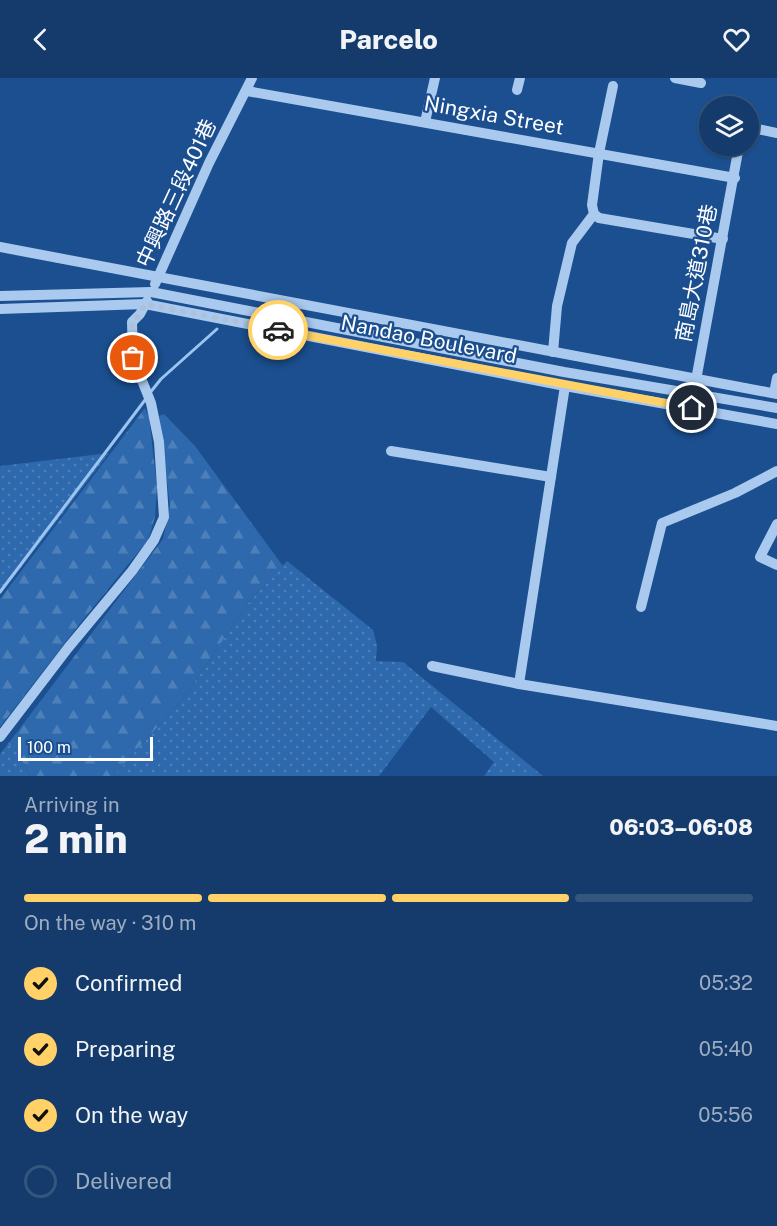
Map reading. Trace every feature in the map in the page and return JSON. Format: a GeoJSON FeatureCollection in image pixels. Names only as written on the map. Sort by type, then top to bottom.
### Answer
{"type":"FeatureCollection","features":[{"type":"Feature","properties":{"kind":"street","name":"中興路三段401巷"},"geometry":{"type":"LineString","coordinates":[[0,737],[68,648],[132,571],[154,540],[164,517],[159,442],[151,403],[133,358],[132,322],[140,314],[151,292],[209,163],[252,78]]}},
{"type":"Feature","properties":{"kind":"street"},"geometry":{"type":"LineString","coordinates":[[425,123],[435,78]]}},
{"type":"Feature","properties":{"kind":"street"},"geometry":{"type":"LineString","coordinates":[[517,90],[520,78]]}},
{"type":"Feature","properties":{"kind":"street"},"geometry":{"type":"LineString","coordinates":[[675,78],[701,83]]}},
{"type":"Feature","properties":{"kind":"street"},"geometry":{"type":"LineString","coordinates":[[613,86],[599,153],[592,205],[594,213],[599,218],[723,239]]}},
{"type":"Feature","properties":{"kind":"street","name":"Ningxia Street"},"geometry":{"type":"LineString","coordinates":[[247,91],[735,178]]}},
{"type":"Feature","properties":{"kind":"street"},"geometry":{"type":"LineString","coordinates":[[759,129],[777,133]]}},
{"type":"Feature","properties":{"kind":"street","name":"南島大道310巷"},"geometry":{"type":"LineString","coordinates":[[692,408],[738,156]]}},
{"type":"Feature","properties":{"kind":"street"},"geometry":{"type":"LineString","coordinates":[[553,352],[558,306],[572,243],[594,213]]}},
{"type":"Feature","properties":{"kind":"street"},"geometry":{"type":"LineString","coordinates":[[0,247],[775,394],[777,378]]}},
{"type":"Feature","properties":{"kind":"street","name":"Nandao Boulevard"},"geometry":{"type":"LineString","coordinates":[[0,296],[151,292],[693,395],[777,408]]}},
{"type":"Feature","properties":{"kind":"street","name":"Nandao Boulevard"},"geometry":{"type":"LineString","coordinates":[[0,309],[145,304],[565,386],[777,424]]}},
{"type":"Feature","properties":{"kind":"street"},"geometry":{"type":"LineString","coordinates":[[519,684],[565,386]]}},
{"type":"Feature","properties":{"kind":"street"},"geometry":{"type":"LineString","coordinates":[[391,451],[551,477]]}},
{"type":"Feature","properties":{"kind":"street"},"geometry":{"type":"LineString","coordinates":[[641,607],[662,523],[735,493],[777,471]]}},
{"type":"Feature","properties":{"kind":"street"},"geometry":{"type":"LineString","coordinates":[[777,525],[760,557],[777,565]]}},
{"type":"Feature","properties":{"kind":"street"},"geometry":{"type":"LineString","coordinates":[[432,666],[519,684],[777,726]]}},
{"type":"Feature","properties":{"kind":"green space"},"geometry":{"type":"Polygon","coordinates":[[[145,408],[149,417],[157,487],[155,517],[148,540],[0,727],[0,599],[145,408]]]}},
{"type":"Feature","properties":{"kind":"green space"},"geometry":{"type":"Polygon","coordinates":[[[164,414],[195,446],[283,566],[249,602],[182,700],[113,776],[30,776],[17,751],[8,744],[163,539],[170,506],[159,416],[164,414]]]}},
{"type":"Feature","properties":{"kind":"green space"},"geometry":{"type":"Polygon","coordinates":[[[109,453],[0,595],[0,466],[109,453]]]}},
{"type":"Feature","properties":{"kind":"green space"},"geometry":{"type":"Polygon","coordinates":[[[287,561],[373,630],[377,645],[376,661],[403,662],[543,776],[484,776],[494,762],[431,707],[379,776],[113,776],[182,700],[249,602],[287,561]]]}},
{"type":"Feature","properties":{"kind":"green space"},"geometry":{"type":"Polygon","coordinates":[[[8,744],[17,751],[30,776],[0,776],[0,754],[8,744]]]}},
{"type":"Feature","properties":{"kind":"waterway"},"geometry":{"type":"LineString","coordinates":[[149,394],[161,379],[217,329]]}},
{"type":"Feature","properties":{"kind":"waterway"},"geometry":{"type":"LineString","coordinates":[[0,592],[145,400]]}},
{"type":"Feature","properties":{"kind":"way so far"},"geometry":{"type":"LineString","coordinates":[[133,358],[132,322],[140,314],[145,304],[278,330]]}},
{"type":"Feature","properties":{"kind":"route"},"geometry":{"type":"LineString","coordinates":[[278,330],[565,386],[692,408]]}}]}
